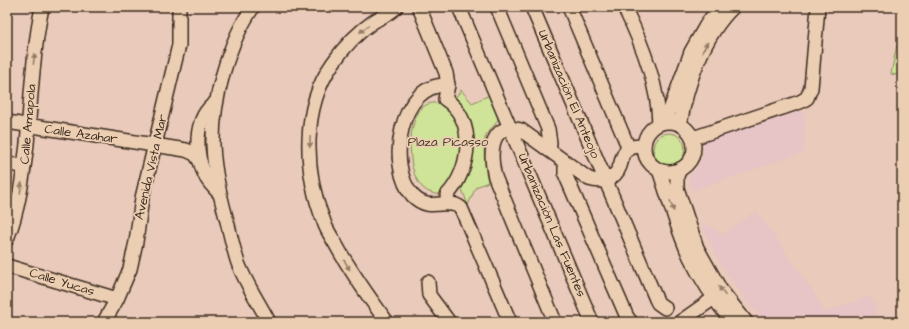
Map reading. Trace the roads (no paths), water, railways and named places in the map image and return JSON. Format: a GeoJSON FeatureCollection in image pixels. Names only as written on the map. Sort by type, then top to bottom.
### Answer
{"type":"FeatureCollection","features":[{"type":"Feature","properties":{"kind":"street","name":"Calle Amapola"},"geometry":{"type":"LineString","coordinates":[[7,239],[14,222],[24,166],[34,62],[42,7]]}},
{"type":"Feature","properties":{"kind":"street","name":"Avenida Vista Mar"},"geometry":{"type":"LineString","coordinates":[[104,322],[117,299],[130,269],[136,242],[142,198],[179,45],[179,7]]}},
{"type":"Feature","properties":{"kind":"street"},"geometry":{"type":"LineString","coordinates":[[253,7],[234,42],[216,102],[213,144],[219,193],[238,264],[269,322]]}},
{"type":"Feature","properties":{"kind":"street"},"geometry":{"type":"LineString","coordinates":[[387,322],[349,269],[324,222],[314,185],[309,145],[310,127],[314,106],[319,90],[332,64],[358,34],[396,7]]}},
{"type":"Feature","properties":{"kind":"street"},"geometry":{"type":"LineString","coordinates":[[420,7],[446,73],[448,85],[445,99],[457,110],[463,121],[466,133],[467,148],[462,174],[447,195],[448,204]]}},
{"type":"Feature","properties":{"kind":"street"},"geometry":{"type":"LineString","coordinates":[[459,7],[511,129]]}},
{"type":"Feature","properties":{"kind":"street"},"geometry":{"type":"LineString","coordinates":[[497,7],[548,129],[550,143],[548,150]]}},
{"type":"Feature","properties":{"kind":"street","name":"Urbanización El Anteojo"},"geometry":{"type":"LineString","coordinates":[[532,7],[606,180]]}},
{"type":"Feature","properties":{"kind":"street"},"geometry":{"type":"LineString","coordinates":[[569,7],[629,149]]}},
{"type":"Feature","properties":{"kind":"street"},"geometry":{"type":"LineString","coordinates":[[624,7],[649,66],[663,122]]}},
{"type":"Feature","properties":{"kind":"street"},"geometry":{"type":"LineString","coordinates":[[663,122],[691,52],[708,22],[720,7]]}},
{"type":"Feature","properties":{"kind":"street"},"geometry":{"type":"LineString","coordinates":[[680,124],[684,101],[693,73],[715,30],[733,7]]}},
{"type":"Feature","properties":{"kind":"street"},"geometry":{"type":"LineString","coordinates":[[693,138],[808,98],[811,88],[818,7]]}},
{"type":"Feature","properties":{"kind":"street"},"geometry":{"type":"LineString","coordinates":[[653,83],[657,90],[663,93],[671,94],[677,90]]}},
{"type":"Feature","properties":{"kind":"street"},"geometry":{"type":"LineString","coordinates":[[448,85],[432,86],[424,91],[409,108],[403,124],[399,146],[402,171],[406,184],[412,194],[420,202],[428,205],[457,205],[463,212],[510,322]]}},
{"type":"Feature","properties":{"kind":"street"},"geometry":{"type":"LineString","coordinates":[[216,102],[211,105],[201,122],[198,150],[206,178],[219,193]]}},
{"type":"Feature","properties":{"kind":"street","name":"Calle Azahar"},"geometry":{"type":"LineString","coordinates":[[7,122],[156,144],[186,150]]}},
{"type":"Feature","properties":{"kind":"street"},"geometry":{"type":"LineString","coordinates":[[663,122],[674,122],[680,124],[686,127],[693,138],[694,152],[691,159],[686,165],[673,172],[659,170],[648,160],[645,153],[645,139],[648,132],[653,127],[663,122]]}},
{"type":"Feature","properties":{"kind":"street"},"geometry":{"type":"LineString","coordinates":[[555,322],[495,177],[492,164],[492,149],[494,140],[497,135],[511,129],[521,130],[589,179],[600,181],[613,177],[617,172],[623,156],[629,149],[635,146],[644,146]]}},
{"type":"Feature","properties":{"kind":"street","name":"Urbanización Las Fuentes"},"geometry":{"type":"LineString","coordinates":[[511,129],[592,322]]}},
{"type":"Feature","properties":{"kind":"street"},"geometry":{"type":"LineString","coordinates":[[186,150],[195,145],[198,140]]}},
{"type":"Feature","properties":{"kind":"street"},"geometry":{"type":"LineString","coordinates":[[186,150],[195,154],[200,161]]}},
{"type":"Feature","properties":{"kind":"street"},"geometry":{"type":"LineString","coordinates":[[566,162],[564,168],[565,174],[627,317],[631,322]]}},
{"type":"Feature","properties":{"kind":"street"},"geometry":{"type":"LineString","coordinates":[[7,164],[24,166]]}},
{"type":"Feature","properties":{"kind":"street"},"geometry":{"type":"LineString","coordinates":[[680,169],[677,176],[677,188],[697,248],[720,289],[746,322]]}},
{"type":"Feature","properties":{"kind":"street"},"geometry":{"type":"LineString","coordinates":[[659,170],[690,257],[701,278],[732,322]]}},
{"type":"Feature","properties":{"kind":"street"},"geometry":{"type":"LineString","coordinates":[[606,180],[656,299],[658,303],[665,308]]}},
{"type":"Feature","properties":{"kind":"street","name":"Calle Yucas"},"geometry":{"type":"LineString","coordinates":[[7,266],[117,299]]}},
{"type":"Feature","properties":{"kind":"street"},"geometry":{"type":"LineString","coordinates":[[428,282],[429,295],[449,322]]}},
{"type":"Feature","properties":{"kind":"street"},"geometry":{"type":"LineString","coordinates":[[680,322],[714,298]]}},
{"type":"Feature","properties":{"kind":"park label","name":"Plaza Picasso"},"geometry":{"type":"Point","coordinates":[448,142]}}]}
